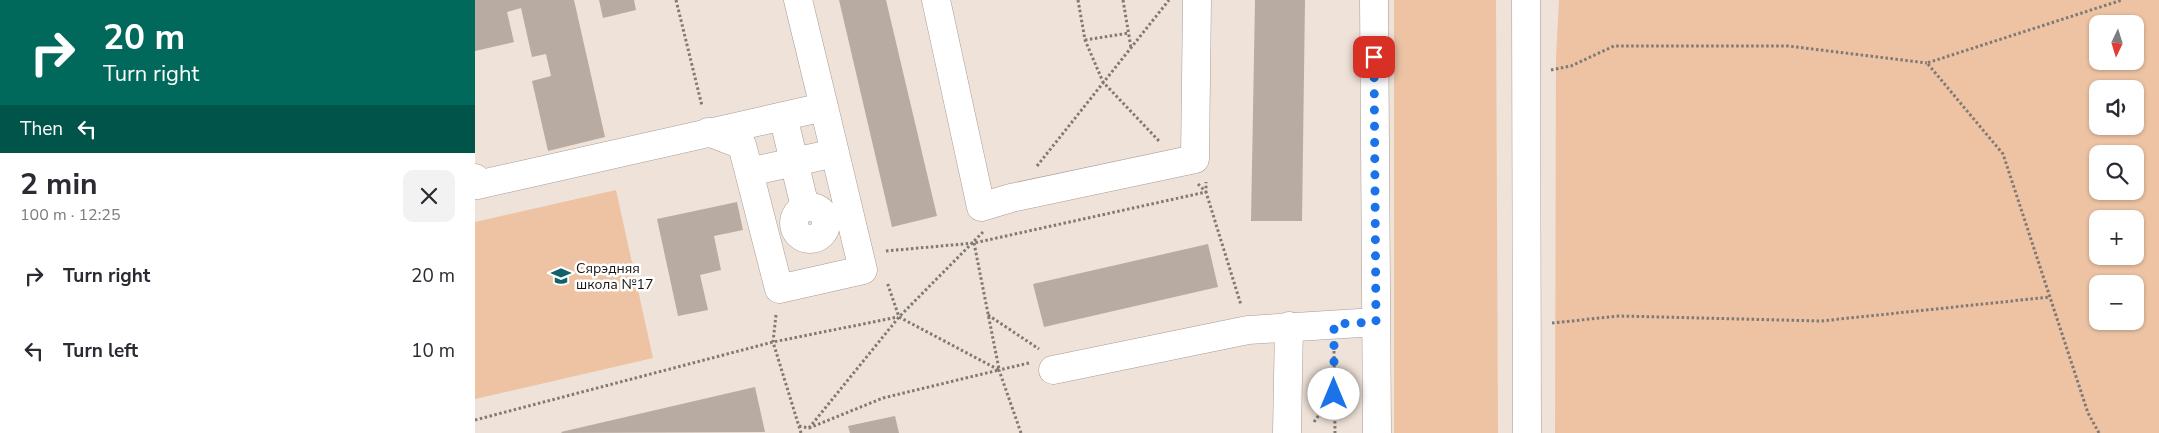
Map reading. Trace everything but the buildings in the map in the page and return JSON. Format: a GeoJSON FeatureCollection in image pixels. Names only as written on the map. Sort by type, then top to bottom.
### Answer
{"type":"FeatureCollection","features":[{"type":"Feature","properties":{"kind":"main road"},"geometry":{"type":"LineString","coordinates":[[798,0],[835,153],[818,221]]}},
{"type":"Feature","properties":{"kind":"main road"},"geometry":{"type":"LineString","coordinates":[[936,0],[981,207],[1011,198],[1195,159],[1197,0]]}},
{"type":"Feature","properties":{"kind":"main road"},"geometry":{"type":"LineString","coordinates":[[1373,0],[1377,433]]}},
{"type":"Feature","properties":{"kind":"main road"},"geometry":{"type":"LineString","coordinates":[[1526,0],[1527,433]]}},
{"type":"Feature","properties":{"kind":"main road"},"geometry":{"type":"LineString","coordinates":[[475,178],[477,185],[824,107]]}},
{"type":"Feature","properties":{"kind":"main road"},"geometry":{"type":"LineString","coordinates":[[783,116],[794,162],[818,221],[823,279]]}},
{"type":"Feature","properties":{"kind":"main road"},"geometry":{"type":"LineString","coordinates":[[708,132],[742,145],[779,290],[863,270],[860,258],[818,221]]}},
{"type":"Feature","properties":{"kind":"main road"},"geometry":{"type":"LineString","coordinates":[[749,172],[835,153]]}},
{"type":"Feature","properties":{"kind":"main road"},"geometry":{"type":"LineString","coordinates":[[764,233],[818,221]]}},
{"type":"Feature","properties":{"kind":"main road"},"geometry":{"type":"LineString","coordinates":[[1053,364],[1248,330],[1376,322]]}},
{"type":"Feature","properties":{"kind":"main road"},"geometry":{"type":"LineString","coordinates":[[1289,326],[1299,429]]}},
{"type":"Feature","properties":{"kind":"path"},"geometry":{"type":"LineString","coordinates":[[676,0],[708,132]]}},
{"type":"Feature","properties":{"kind":"path"},"geometry":{"type":"LineString","coordinates":[[1079,0],[1085,40],[1103,82],[1206,192]]}},
{"type":"Feature","properties":{"kind":"path"},"geometry":{"type":"LineString","coordinates":[[1123,0],[1131,48]]}},
{"type":"Feature","properties":{"kind":"path"},"geometry":{"type":"LineString","coordinates":[[1526,74],[1571,66],[1614,46],[1788,46],[1927,63],[2122,0]]}},
{"type":"Feature","properties":{"kind":"path"},"geometry":{"type":"LineString","coordinates":[[1085,40],[1129,33]]}},
{"type":"Feature","properties":{"kind":"path"},"geometry":{"type":"LineString","coordinates":[[1927,63],[2003,154],[2088,413],[2099,433]]}},
{"type":"Feature","properties":{"kind":"path"},"geometry":{"type":"LineString","coordinates":[[1206,173],[1206,192],[1248,330]]}},
{"type":"Feature","properties":{"kind":"path"},"geometry":{"type":"LineString","coordinates":[[860,258],[876,252],[974,243],[1206,192]]}},
{"type":"Feature","properties":{"kind":"path"},"geometry":{"type":"LineString","coordinates":[[974,243],[999,370],[1021,433]]}},
{"type":"Feature","properties":{"kind":"path"},"geometry":{"type":"LineString","coordinates":[[779,290],[773,342],[801,433]]}},
{"type":"Feature","properties":{"kind":"path"},"geometry":{"type":"LineString","coordinates":[[1527,324],[1558,323],[1619,316],[1821,321],[2050,297]]}},
{"type":"Feature","properties":{"kind":"path"},"geometry":{"type":"LineString","coordinates":[[988,314],[1053,364]]}},
{"type":"Feature","properties":{"kind":"path"},"geometry":{"type":"LineString","coordinates":[[475,420],[773,342],[899,317]]}},
{"type":"Feature","properties":{"kind":"path"},"geometry":{"type":"LineString","coordinates":[[1334,324],[1335,433]]}},
{"type":"Feature","properties":{"kind":"path"},"geometry":{"type":"LineString","coordinates":[[999,370],[1053,364]]}},
{"type":"Feature","properties":{"kind":"path"},"geometry":{"type":"LineString","coordinates":[[1299,429],[1334,394]]}},
{"type":"Feature","properties":{"kind":"shaded area"},"geometry":{"type":"Polygon","coordinates":[[[1394,0],[1496,0],[1498,433],[1394,433],[1394,0]]]}},
{"type":"Feature","properties":{"kind":"shaded area"},"geometry":{"type":"Polygon","coordinates":[[[1559,0],[2159,0],[2159,433],[1555,433],[1556,57],[1559,0]]]}},
{"type":"Feature","properties":{"kind":"shaded area"},"geometry":{"type":"Polygon","coordinates":[[[616,190],[653,358],[475,399],[475,222],[616,190]]]}},
{"type":"Feature","properties":{"kind":"place","name":"Сярэдняя школа №17"},"geometry":{"type":"Point","coordinates":[561,276]}},
{"type":"Feature","properties":{"kind":"route"},"geometry":{"type":"LineString","coordinates":[[1334,394],[1334,324],[1376,322],[1374,57]]}}]}
